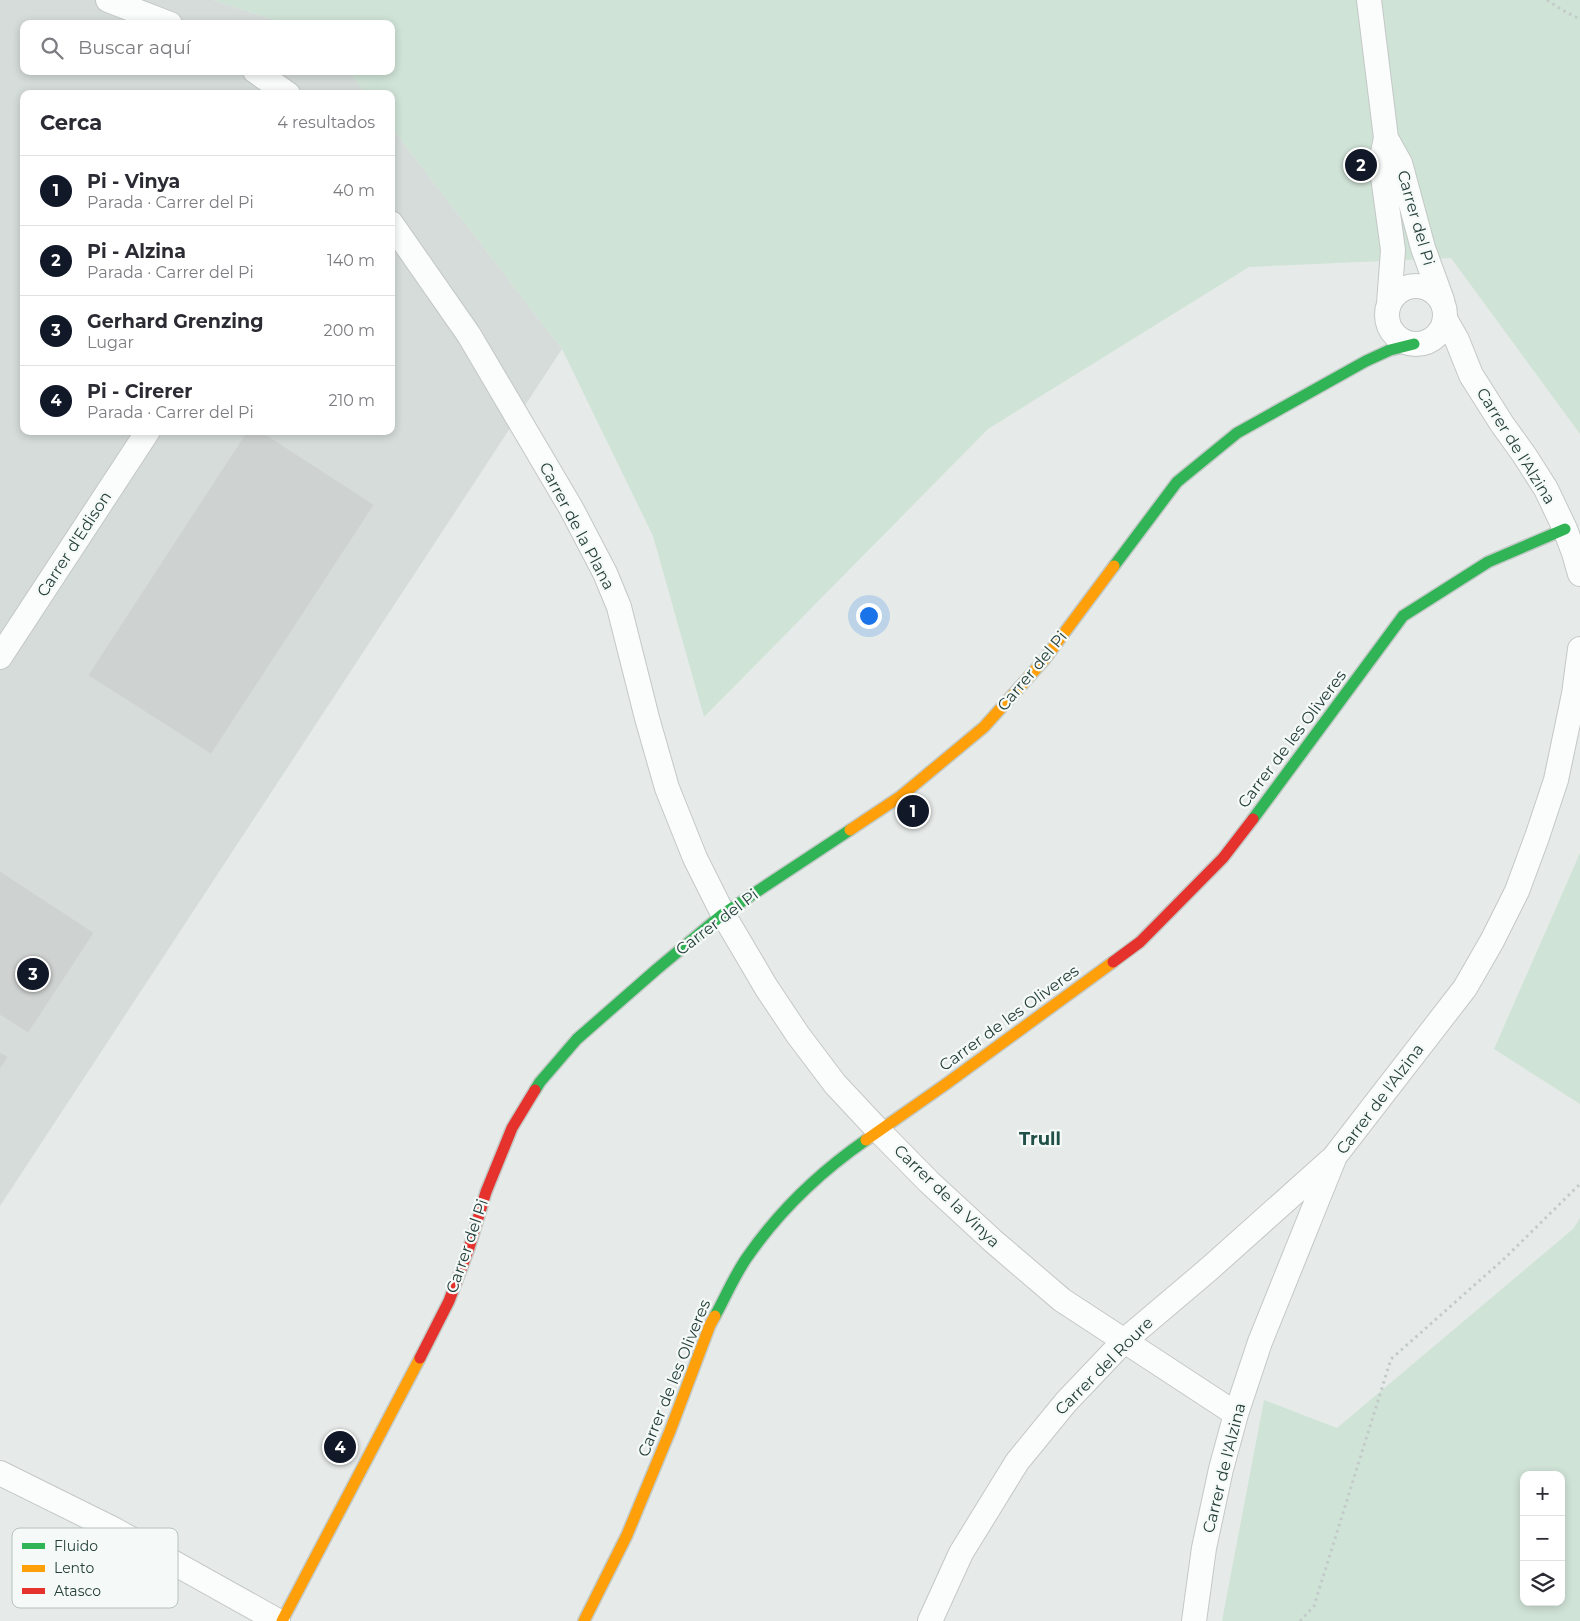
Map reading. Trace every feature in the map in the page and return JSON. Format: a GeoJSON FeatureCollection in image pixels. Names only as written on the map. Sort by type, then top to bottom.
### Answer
{"type":"FeatureCollection","features":[{"type":"Feature","properties":{"kind":"street"},"geometry":{"type":"LineString","coordinates":[[108,0],[160,20]]}},
{"type":"Feature","properties":{"kind":"street","name":"Carrer del Pi"},"geometry":{"type":"LineString","coordinates":[[1366,361],[1388,309],[1393,250],[1381,162],[1386,138],[1369,0]]}},
{"type":"Feature","properties":{"kind":"street"},"geometry":{"type":"LineString","coordinates":[[261,75],[282,90]]}},
{"type":"Feature","properties":{"kind":"street","name":"Carrer del Pi"},"geometry":{"type":"LineString","coordinates":[[1386,138],[1400,163],[1423,248],[1443,310]]}},
{"type":"Feature","properties":{"kind":"street","name":"Carrer de la Plana"},"geometry":{"type":"LineString","coordinates":[[395,229],[469,336],[571,508],[605,573],[619,607],[667,788],[695,858],[723,914]]}},
{"type":"Feature","properties":{"kind":"street"},"geometry":{"type":"LineString","coordinates":[[1419,286],[1428,288],[1436,293],[1443,310],[1442,329],[1428,342],[1416,344],[1400,339],[1388,323],[1388,309],[1394,296],[1401,290],[1409,287],[1419,286]]}},
{"type":"Feature","properties":{"kind":"street","name":"Carrer de l'Alzina"},"geometry":{"type":"LineString","coordinates":[[1443,310],[1471,375],[1546,489],[1565,529],[1580,574]]}},
{"type":"Feature","properties":{"kind":"street","name":"Carrer del Pi"},"geometry":{"type":"LineString","coordinates":[[282,1621],[408,1383],[449,1301],[469,1248],[486,1192],[512,1128],[540,1082],[577,1039],[723,914],[901,796],[984,727],[1044,660],[1177,482],[1237,434],[1366,361],[1390,350],[1416,344]]}},
{"type":"Feature","properties":{"kind":"street","name":"Carrer de l'Alzina"},"geometry":{"type":"LineString","coordinates":[[1416,344],[1436,348],[1449,354],[1471,375]]}},
{"type":"Feature","properties":{"kind":"street","name":"Carrer d'Edison"},"geometry":{"type":"LineString","coordinates":[[0,657],[145,435]]}},
{"type":"Feature","properties":{"kind":"street","name":"Carrer de les Oliveres"},"geometry":{"type":"LineString","coordinates":[[584,1621],[634,1517],[670,1431],[710,1325],[747,1257],[779,1215],[817,1178],[878,1130],[946,1084],[1140,942],[1223,858],[1326,723],[1403,616],[1488,562],[1565,529]]}},
{"type":"Feature","properties":{"kind":"street","name":"Carrer de l'Alzina"},"geometry":{"type":"LineString","coordinates":[[1194,1621],[1204,1548],[1221,1469],[1236,1414],[1260,1342],[1336,1156],[1465,988],[1492,941],[1517,891],[1556,780],[1574,694],[1580,649]]}},
{"type":"Feature","properties":{"kind":"street","name":"Carrer de la Vinya"},"geometry":{"type":"LineString","coordinates":[[723,914],[766,987],[798,1035],[836,1084],[929,1182],[993,1241],[1062,1300],[1236,1414]]}},
{"type":"Feature","properties":{"kind":"street","name":"Carrer del Roure"},"geometry":{"type":"LineString","coordinates":[[930,1621],[961,1553],[1016,1462],[1066,1402],[1124,1341],[1209,1269],[1336,1156]]}},
{"type":"Feature","properties":{"kind":"street"},"geometry":{"type":"LineString","coordinates":[[0,1473],[111,1528]]}},
{"type":"Feature","properties":{"kind":"street"},"geometry":{"type":"LineString","coordinates":[[178,1565],[278,1621]]}},
{"type":"Feature","properties":{"kind":"path"},"geometry":{"type":"LineString","coordinates":[[1547,0],[1580,19]]}},
{"type":"Feature","properties":{"kind":"path"},"geometry":{"type":"LineString","coordinates":[[1300,1621],[1314,1606],[1392,1359],[1505,1258],[1580,1184]]}},
{"type":"Feature","properties":{"kind":"shaded area"},"geometry":{"type":"Polygon","coordinates":[[[0,0],[213,0],[275,20],[20,20],[20,75],[352,75],[363,90],[20,90],[20,435],[395,435],[395,132],[562,349],[0,1206],[0,0]]]}},
{"type":"Feature","properties":{"kind":"green space"},"geometry":{"type":"Polygon","coordinates":[[[213,0],[1580,0],[1580,434],[1451,258],[1249,267],[988,429],[704,717],[653,536],[562,349],[395,132],[395,90],[363,90],[352,75],[395,75],[395,20],[275,20],[213,0]]]}},
{"type":"Feature","properties":{"kind":"green space"},"geometry":{"type":"Polygon","coordinates":[[[1580,853],[1580,1104],[1494,1049],[1580,853]]]}},
{"type":"Feature","properties":{"kind":"green space"},"geometry":{"type":"Polygon","coordinates":[[[1580,1218],[1580,1621],[1222,1621],[1264,1400],[1337,1428],[1573,1229],[1580,1218]]]}},
{"type":"Feature","properties":{"kind":"building"},"geometry":{"type":"Polygon","coordinates":[[[245,435],[265,435],[373,505],[211,753],[89,675],[245,435]]]}},
{"type":"Feature","properties":{"kind":"building"},"geometry":{"type":"Polygon","coordinates":[[[0,872],[93,933],[28,1032],[0,1014],[0,872]]]}},
{"type":"Feature","properties":{"kind":"building"},"geometry":{"type":"Polygon","coordinates":[[[0,1053],[7,1057],[0,1068],[0,1053]]]}},
{"type":"Feature","properties":{"kind":"traffic: fast"},"geometry":{"type":"LineString","coordinates":[[1114,566],[1177,482],[1237,433],[1366,361],[1390,350],[1414,344]]}},
{"type":"Feature","properties":{"kind":"traffic: fast"},"geometry":{"type":"LineString","coordinates":[[1253,819],[1403,616],[1488,562],[1565,529]]}},
{"type":"Feature","properties":{"kind":"traffic: fast"},"geometry":{"type":"LineString","coordinates":[[535,1090],[577,1039],[723,914],[850,830]]}},
{"type":"Feature","properties":{"kind":"traffic: fast"},"geometry":{"type":"LineString","coordinates":[[715,1316],[743,1263],[773,1223],[817,1179],[866,1140]]}},
{"type":"Feature","properties":{"kind":"traffic: slow"},"geometry":{"type":"LineString","coordinates":[[850,830],[901,796],[984,727],[1044,660],[1114,566]]}},
{"type":"Feature","properties":{"kind":"traffic: slow"},"geometry":{"type":"LineString","coordinates":[[866,1140],[1113,962]]}},
{"type":"Feature","properties":{"kind":"traffic: slow"},"geometry":{"type":"LineString","coordinates":[[584,1621],[627,1535],[715,1316]]}},
{"type":"Feature","properties":{"kind":"traffic: slow"},"geometry":{"type":"LineString","coordinates":[[282,1621],[420,1358]]}},
{"type":"Feature","properties":{"kind":"traffic: jam"},"geometry":{"type":"LineString","coordinates":[[1113,962],[1140,942],[1223,858],[1253,819]]}},
{"type":"Feature","properties":{"kind":"traffic: jam"},"geometry":{"type":"LineString","coordinates":[[420,1358],[449,1301],[469,1248],[486,1192],[512,1128],[535,1090]]}},
{"type":"Feature","properties":{"kind":"place","name":"Pi - Alzina"},"geometry":{"type":"Point","coordinates":[1361,165]}},
{"type":"Feature","properties":{"kind":"place","name":"Pi - Vinya"},"geometry":{"type":"Point","coordinates":[913,811]}},
{"type":"Feature","properties":{"kind":"place","name":"Gerhard Grenzing"},"geometry":{"type":"Point","coordinates":[33,974]}},
{"type":"Feature","properties":{"kind":"place","name":"Pi - Cirerer"},"geometry":{"type":"Point","coordinates":[340,1447]}},
{"type":"Feature","properties":{"kind":"district","name":"Trull"},"geometry":{"type":"Point","coordinates":[1040,1139]}}]}
